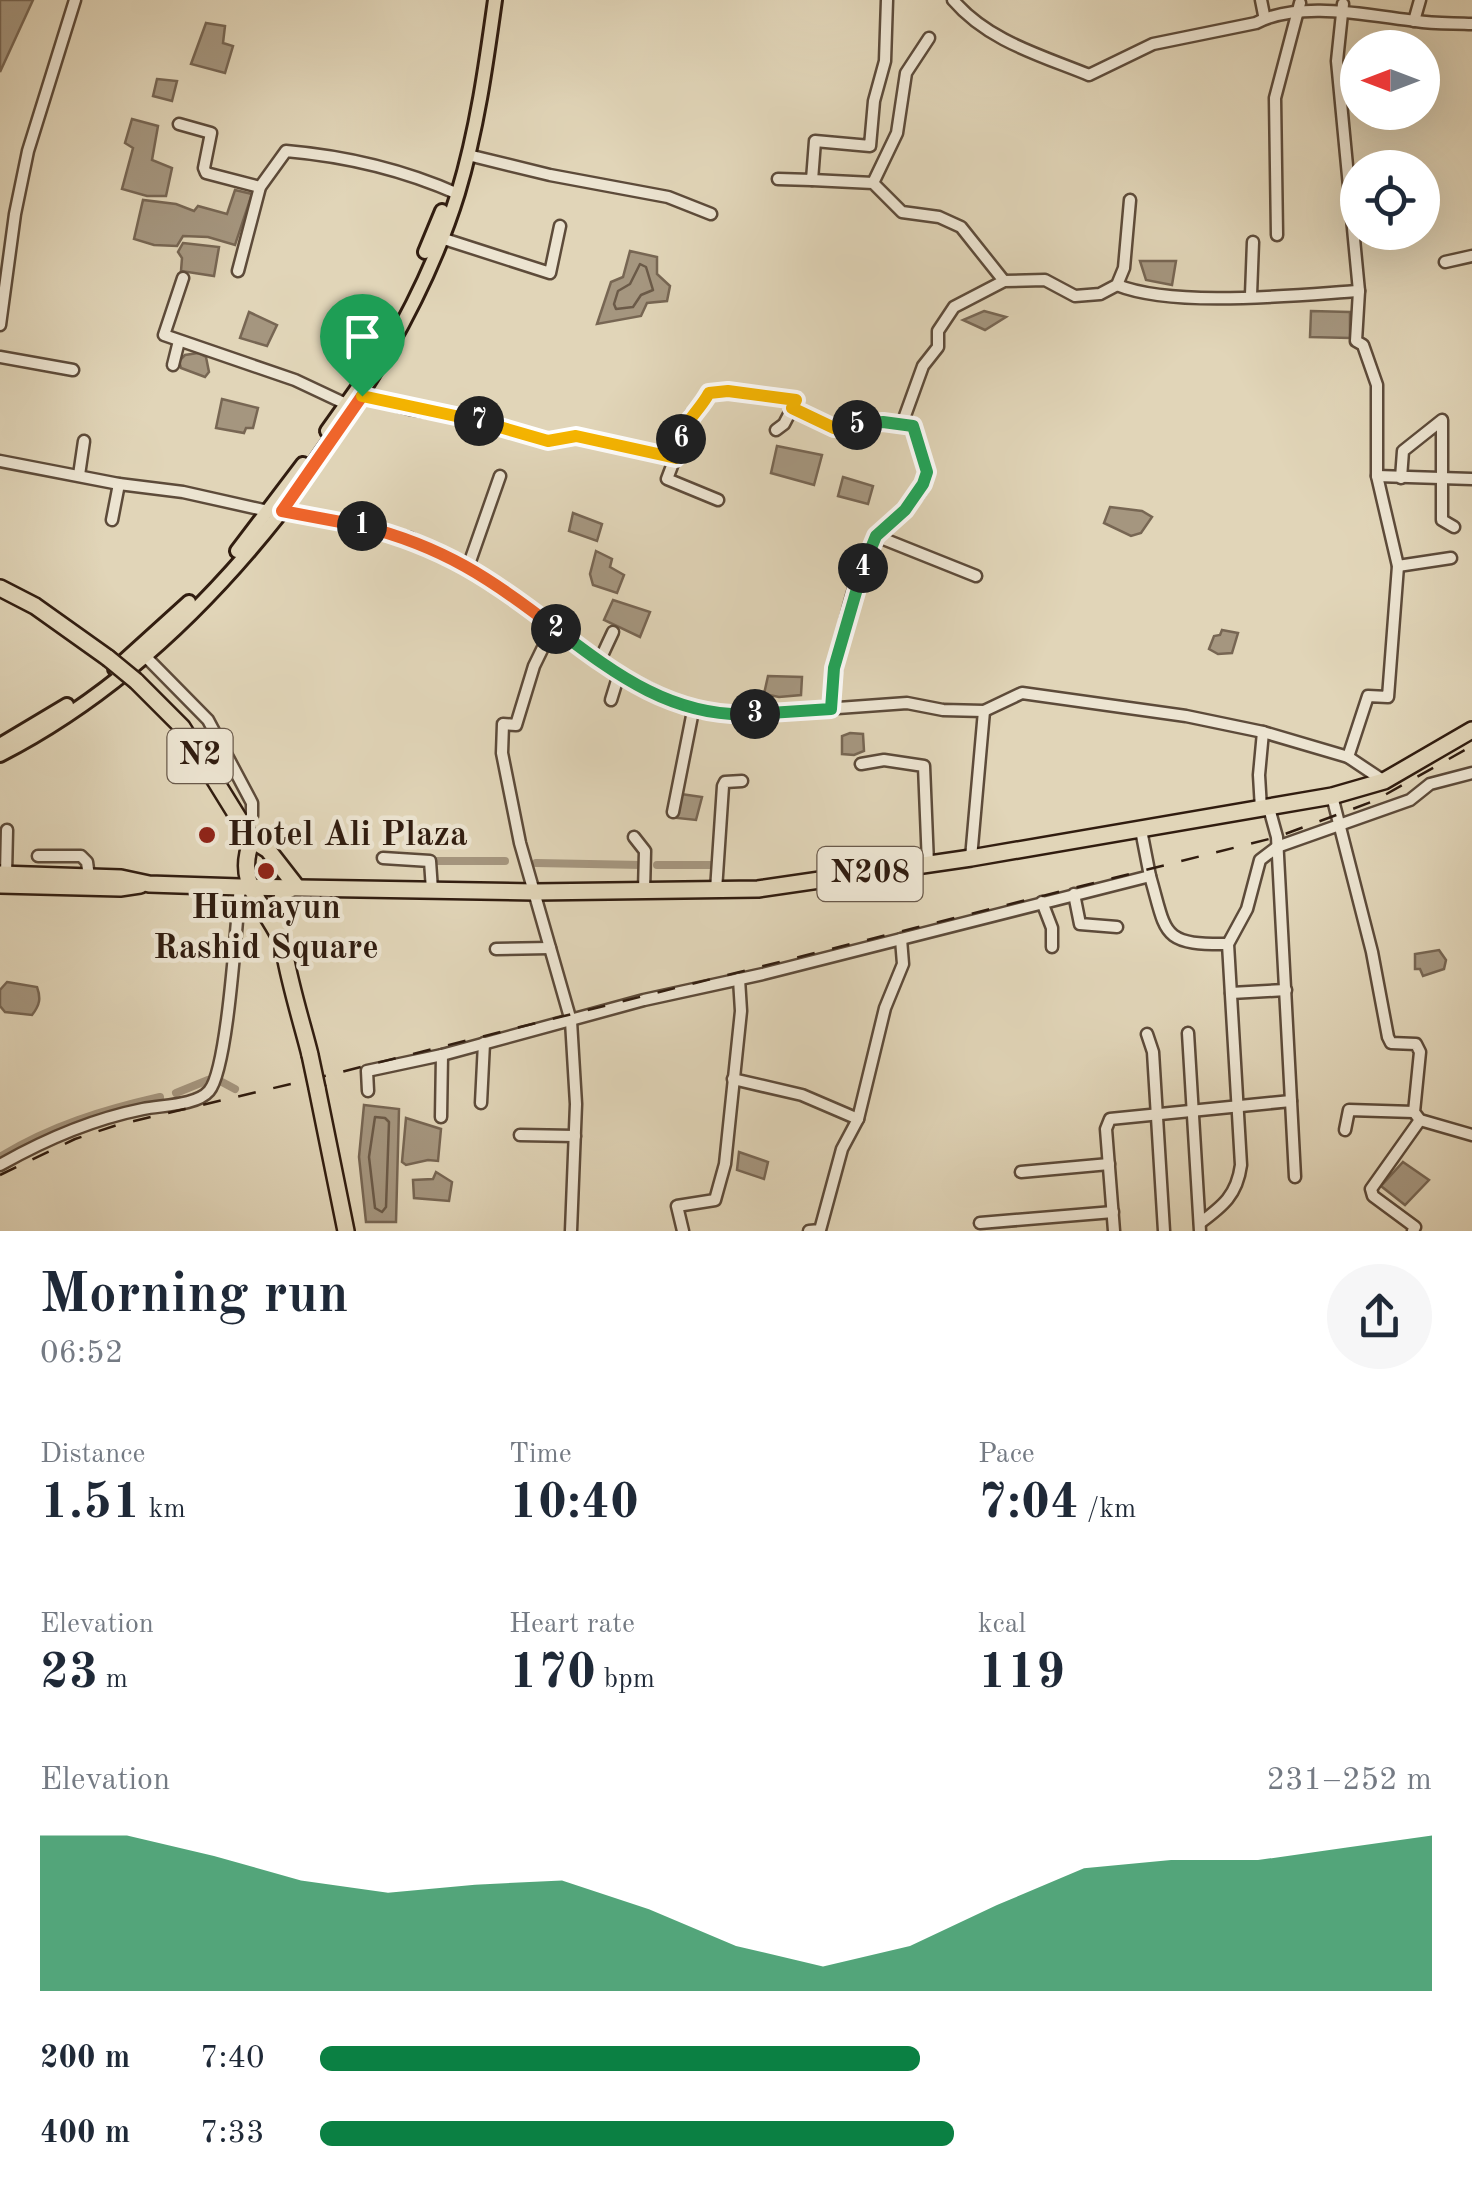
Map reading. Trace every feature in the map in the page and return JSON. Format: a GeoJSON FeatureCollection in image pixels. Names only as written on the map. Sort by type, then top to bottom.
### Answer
{"type":"FeatureCollection","features":[{"type":"Feature","properties":{"kind":"highway","name":"N2"},"geometry":{"type":"LineString","coordinates":[[0,588],[36,606],[108,658],[182,727],[249,834],[268,850],[296,886]]}},
{"type":"Feature","properties":{"kind":"highway","name":"N208"},"geometry":{"type":"LineString","coordinates":[[244,886],[535,892],[791,886],[1332,796],[1384,780],[1472,730]]}},
{"type":"Feature","properties":{"kind":"highway"},"geometry":{"type":"LineString","coordinates":[[244,886],[249,834]]}},
{"type":"Feature","properties":{"kind":"highway"},"geometry":{"type":"LineString","coordinates":[[2,878],[121,878],[148,884]]}},
{"type":"Feature","properties":{"kind":"highway"},"geometry":{"type":"LineString","coordinates":[[2,878],[120,888],[148,884],[244,886],[265,908],[284,947]]}},
{"type":"Feature","properties":{"kind":"highway"},"geometry":{"type":"LineString","coordinates":[[296,886],[284,892],[282,898],[284,947],[346,1231]]}},
{"type":"Feature","properties":{"kind":"main road"},"geometry":{"type":"LineString","coordinates":[[0,755],[54,724],[145,656],[195,609],[362,396],[381,366],[441,238],[480,104],[491,0]]}},
{"type":"Feature","properties":{"kind":"main road"},"geometry":{"type":"LineString","coordinates":[[0,745],[60,710],[115,670],[215,576],[275,511],[366,376],[454,193],[491,0]]}},
{"type":"Feature","properties":{"kind":"street"},"geometry":{"type":"LineString","coordinates":[[0,325],[28,151],[75,0]]}},
{"type":"Feature","properties":{"kind":"street"},"geometry":{"type":"LineString","coordinates":[[812,180],[815,141],[870,146],[874,102],[885,60],[888,0]]}},
{"type":"Feature","properties":{"kind":"street"},"geometry":{"type":"LineString","coordinates":[[952,0],[999,39],[1088,75],[1153,44],[1256,23],[1264,15],[1300,3],[1343,4],[1414,22],[1472,24]]}},
{"type":"Feature","properties":{"kind":"street"},"geometry":{"type":"LineString","coordinates":[[963,12],[971,0]]}},
{"type":"Feature","properties":{"kind":"street"},"geometry":{"type":"LineString","coordinates":[[1260,0],[1264,15]]}},
{"type":"Feature","properties":{"kind":"street"},"geometry":{"type":"LineString","coordinates":[[1414,22],[1420,0]]}},
{"type":"Feature","properties":{"kind":"street"},"geometry":{"type":"LineString","coordinates":[[1278,235],[1275,98],[1300,3]]}},
{"type":"Feature","properties":{"kind":"street"},"geometry":{"type":"LineString","coordinates":[[1343,4],[1337,62],[1359,291],[1356,341],[1363,344],[1378,387],[1376,476],[1398,566],[1388,697],[1366,698],[1348,758]]}},
{"type":"Feature","properties":{"kind":"street"},"geometry":{"type":"LineString","coordinates":[[873,183],[897,133],[906,72],[929,38]]}},
{"type":"Feature","properties":{"kind":"street"},"geometry":{"type":"LineString","coordinates":[[179,124],[211,133],[204,171],[260,187]]}},
{"type":"Feature","properties":{"kind":"street"},"geometry":{"type":"LineString","coordinates":[[238,271],[260,187],[286,151],[353,161],[418,178],[454,193]]}},
{"type":"Feature","properties":{"kind":"street"},"geometry":{"type":"LineString","coordinates":[[468,154],[550,175],[668,196],[712,214]]}},
{"type":"Feature","properties":{"kind":"street"},"geometry":{"type":"LineString","coordinates":[[778,178],[873,183],[902,212],[939,217],[962,227],[1004,281]]}},
{"type":"Feature","properties":{"kind":"street"},"geometry":{"type":"LineString","coordinates":[[902,424],[923,366],[938,347],[938,331],[954,307],[1004,281],[1046,280],[1075,296],[1100,294],[1117,285],[1124,268],[1130,200]]}},
{"type":"Feature","properties":{"kind":"street"},"geometry":{"type":"LineString","coordinates":[[441,238],[550,272],[560,226]]}},
{"type":"Feature","properties":{"kind":"street"},"geometry":{"type":"LineString","coordinates":[[1251,296],[1253,242]]}},
{"type":"Feature","properties":{"kind":"street"},"geometry":{"type":"LineString","coordinates":[[1445,262],[1472,256]]}},
{"type":"Feature","properties":{"kind":"street"},"geometry":{"type":"LineString","coordinates":[[183,278],[164,333],[295,380],[346,404]]}},
{"type":"Feature","properties":{"kind":"street"},"geometry":{"type":"LineString","coordinates":[[1117,285],[1136,293],[1251,296],[1359,291]]}},
{"type":"Feature","properties":{"kind":"street"},"geometry":{"type":"LineString","coordinates":[[173,366],[179,341]]}},
{"type":"Feature","properties":{"kind":"street"},"geometry":{"type":"LineString","coordinates":[[0,357],[74,370]]}},
{"type":"Feature","properties":{"kind":"street"},"geometry":{"type":"LineString","coordinates":[[718,500],[667,479],[692,414],[700,409],[709,393],[728,391],[796,400],[784,424],[776,430]]}},
{"type":"Feature","properties":{"kind":"street"},"geometry":{"type":"LineString","coordinates":[[362,396],[467,418],[548,441],[576,436],[676,458]]}},
{"type":"Feature","properties":{"kind":"street"},"geometry":{"type":"LineString","coordinates":[[792,408],[834,428],[883,422],[913,426],[927,472],[905,510],[876,536],[844,625],[834,668],[831,709]]}},
{"type":"Feature","properties":{"kind":"street"},"geometry":{"type":"LineString","coordinates":[[1401,478],[1403,451],[1442,420],[1442,520],[1454,527]]}},
{"type":"Feature","properties":{"kind":"street"},"geometry":{"type":"LineString","coordinates":[[79,475],[84,441]]}},
{"type":"Feature","properties":{"kind":"street"},"geometry":{"type":"LineString","coordinates":[[0,461],[345,522],[410,538],[506,590],[599,662],[693,711],[740,715],[907,702],[943,710],[984,711],[1022,693],[1168,713],[1264,732],[1348,758],[1384,780]]}},
{"type":"Feature","properties":{"kind":"street"},"geometry":{"type":"LineString","coordinates":[[468,567],[500,476]]}},
{"type":"Feature","properties":{"kind":"street"},"geometry":{"type":"LineString","coordinates":[[1376,476],[1472,479]]}},
{"type":"Feature","properties":{"kind":"street"},"geometry":{"type":"LineString","coordinates":[[112,520],[118,484]]}},
{"type":"Feature","properties":{"kind":"street"},"geometry":{"type":"LineString","coordinates":[[876,536],[976,576]]}},
{"type":"Feature","properties":{"kind":"street"},"geometry":{"type":"LineString","coordinates":[[1398,566],[1451,558]]}},
{"type":"Feature","properties":{"kind":"street"},"geometry":{"type":"LineString","coordinates":[[554,627],[534,666],[516,725],[503,724],[502,752],[520,843],[571,1021],[575,1136],[571,1231]]}},
{"type":"Feature","properties":{"kind":"street"},"geometry":{"type":"LineString","coordinates":[[599,662],[613,632]]}},
{"type":"Feature","properties":{"kind":"street"},"geometry":{"type":"LineString","coordinates":[[145,656],[208,720],[252,803],[249,834]]}},
{"type":"Feature","properties":{"kind":"street"},"geometry":{"type":"LineString","coordinates":[[611,700],[619,674]]}},
{"type":"Feature","properties":{"kind":"street"},"geometry":{"type":"LineString","coordinates":[[673,812],[693,711]]}},
{"type":"Feature","properties":{"kind":"street"},"geometry":{"type":"LineString","coordinates":[[971,858],[984,711]]}},
{"type":"Feature","properties":{"kind":"street"},"geometry":{"type":"LineString","coordinates":[[1264,732],[1259,775],[1277,848],[1295,1177]]}},
{"type":"Feature","properties":{"kind":"street"},"geometry":{"type":"LineString","coordinates":[[860,764],[884,760],[924,766],[928,864]]}},
{"type":"Feature","properties":{"kind":"street"},"geometry":{"type":"LineString","coordinates":[[1200,1227],[1228,1202],[1239,1181],[1228,944],[1247,909],[1260,860],[1277,848],[1410,800],[1430,784],[1472,773]]}},
{"type":"Feature","properties":{"kind":"street"},"geometry":{"type":"LineString","coordinates":[[716,890],[724,786],[725,782],[742,782]]}},
{"type":"Feature","properties":{"kind":"street"},"geometry":{"type":"LineString","coordinates":[[1332,796],[1372,952],[1388,1037],[1391,1043],[1416,1044],[1420,1052],[1417,1116],[1370,1189],[1372,1196],[1415,1227],[1413,1231]]}},
{"type":"Feature","properties":{"kind":"street"},"geometry":{"type":"LineString","coordinates":[[2,878],[7,830]]}},
{"type":"Feature","properties":{"kind":"street"},"geometry":{"type":"LineString","coordinates":[[1141,830],[1160,918],[1167,930],[1178,940],[1194,944],[1228,944]]}},
{"type":"Feature","properties":{"kind":"street"},"geometry":{"type":"LineString","coordinates":[[634,838],[645,851],[644,891]]}},
{"type":"Feature","properties":{"kind":"street"},"geometry":{"type":"LineString","coordinates":[[38,856],[82,856],[89,877]]}},
{"type":"Feature","properties":{"kind":"street"},"geometry":{"type":"LineString","coordinates":[[383,858],[430,861],[432,890]]}},
{"type":"Feature","properties":{"kind":"street"},"geometry":{"type":"LineString","coordinates":[[368,1091],[367,1071],[1150,876]]}},
{"type":"Feature","properties":{"kind":"street"},"geometry":{"type":"LineString","coordinates":[[0,1166],[87,1125],[208,1093],[217,1076],[244,886]]}},
{"type":"Feature","properties":{"kind":"street"},"geometry":{"type":"LineString","coordinates":[[1074,894],[1080,924],[1118,927]]}},
{"type":"Feature","properties":{"kind":"street"},"geometry":{"type":"LineString","coordinates":[[1042,902],[1052,928],[1052,947]]}},
{"type":"Feature","properties":{"kind":"street"},"geometry":{"type":"LineString","coordinates":[[809,1231],[820,1231],[842,1149],[858,1119],[886,1008],[904,964],[900,939]]}},
{"type":"Feature","properties":{"kind":"street"},"geometry":{"type":"LineString","coordinates":[[496,948],[550,948]]}},
{"type":"Feature","properties":{"kind":"street"},"geometry":{"type":"LineString","coordinates":[[683,1231],[677,1206],[715,1200],[726,1164],[741,1010],[738,979]]}},
{"type":"Feature","properties":{"kind":"street"},"geometry":{"type":"LineString","coordinates":[[1231,994],[1286,990]]}},
{"type":"Feature","properties":{"kind":"street"},"geometry":{"type":"LineString","coordinates":[[1188,1033],[1200,1227]]}},
{"type":"Feature","properties":{"kind":"street"},"geometry":{"type":"LineString","coordinates":[[1147,1034],[1152,1052],[1164,1231]]}},
{"type":"Feature","properties":{"kind":"street"},"geometry":{"type":"LineString","coordinates":[[482,1103],[484,1043]]}},
{"type":"Feature","properties":{"kind":"street"},"geometry":{"type":"LineString","coordinates":[[442,1055],[442,1117]]}},
{"type":"Feature","properties":{"kind":"street"},"geometry":{"type":"LineString","coordinates":[[733,1079],[802,1095],[858,1119]]}},
{"type":"Feature","properties":{"kind":"street"},"geometry":{"type":"LineString","coordinates":[[1114,1231],[1106,1129],[1110,1118],[1291,1101]]}},
{"type":"Feature","properties":{"kind":"street"},"geometry":{"type":"LineString","coordinates":[[1345,1130],[1349,1110],[1417,1116],[1472,1134]]}},
{"type":"Feature","properties":{"kind":"street"},"geometry":{"type":"LineString","coordinates":[[520,1135],[575,1136]]}},
{"type":"Feature","properties":{"kind":"street"},"geometry":{"type":"LineString","coordinates":[[1021,1172],[1110,1164]]}},
{"type":"Feature","properties":{"kind":"street"},"geometry":{"type":"LineString","coordinates":[[980,1223],[1113,1212]]}},
{"type":"Feature","properties":{"kind":"water"},"geometry":{"type":"Polygon","coordinates":[[[0,0],[33,0],[0,72],[0,0]]]}},
{"type":"Feature","properties":{"kind":"water"},"geometry":{"type":"Polygon","coordinates":[[[206,23],[225,26],[223,43],[233,46],[225,73],[191,64],[206,23]]]}},
{"type":"Feature","properties":{"kind":"water"},"geometry":{"type":"Polygon","coordinates":[[[157,79],[177,81],[172,101],[153,96],[157,79]]]}},
{"type":"Feature","properties":{"kind":"water"},"geometry":{"type":"Polygon","coordinates":[[[132,119],[158,126],[152,160],[172,168],[166,196],[122,189],[133,148],[125,143],[132,119]]]}},
{"type":"Feature","properties":{"kind":"water"},"geometry":{"type":"Polygon","coordinates":[[[235,190],[252,194],[235,245],[208,237],[183,236],[177,246],[134,239],[143,200],[176,204],[194,211],[198,206],[227,214],[235,190]]]}},
{"type":"Feature","properties":{"kind":"water"},"geometry":{"type":"Polygon","coordinates":[[[183,243],[219,247],[214,276],[181,271],[182,258],[178,252],[183,243]]]}},
{"type":"Feature","properties":{"kind":"water"},"geometry":{"type":"Polygon","coordinates":[[[630,251],[657,257],[657,274],[670,286],[667,301],[647,303],[641,316],[597,324],[611,282],[623,277],[630,251]]]}},
{"type":"Feature","properties":{"kind":"water"},"geometry":{"type":"Polygon","coordinates":[[[1140,261],[1176,261],[1172,285],[1146,280],[1140,261]]]}},
{"type":"Feature","properties":{"kind":"water"},"geometry":{"type":"Polygon","coordinates":[[[984,311],[1006,317],[985,330],[963,320],[984,311]]]}},
{"type":"Feature","properties":{"kind":"water"},"geometry":{"type":"Polygon","coordinates":[[[1311,311],[1350,312],[1350,338],[1310,337],[1311,311]]]}},
{"type":"Feature","properties":{"kind":"water"},"geometry":{"type":"Polygon","coordinates":[[[249,312],[277,325],[267,346],[240,338],[249,312]]]}},
{"type":"Feature","properties":{"kind":"water"},"geometry":{"type":"Polygon","coordinates":[[[198,353],[206,357],[209,372],[205,377],[181,368],[179,361],[185,355],[198,353]]]}},
{"type":"Feature","properties":{"kind":"water"},"geometry":{"type":"Polygon","coordinates":[[[222,399],[258,408],[253,428],[246,428],[244,433],[216,428],[222,399]]]}},
{"type":"Feature","properties":{"kind":"water"},"geometry":{"type":"Polygon","coordinates":[[[777,446],[822,455],[814,485],[771,473],[777,446]]]}},
{"type":"Feature","properties":{"kind":"water"},"geometry":{"type":"Polygon","coordinates":[[[843,477],[873,486],[868,504],[838,496],[843,477]]]}},
{"type":"Feature","properties":{"kind":"water"},"geometry":{"type":"Polygon","coordinates":[[[1110,507],[1142,511],[1152,517],[1141,533],[1131,536],[1104,523],[1110,507]]]}},
{"type":"Feature","properties":{"kind":"water"},"geometry":{"type":"Polygon","coordinates":[[[573,513],[602,524],[597,541],[569,531],[573,513]]]}},
{"type":"Feature","properties":{"kind":"water"},"geometry":{"type":"Polygon","coordinates":[[[596,551],[612,559],[610,567],[624,575],[617,593],[593,585],[590,574],[596,551]]]}},
{"type":"Feature","properties":{"kind":"water"},"geometry":{"type":"Polygon","coordinates":[[[613,600],[650,612],[640,637],[604,620],[613,600]]]}},
{"type":"Feature","properties":{"kind":"water"},"geometry":{"type":"Polygon","coordinates":[[[1222,630],[1238,633],[1232,653],[1218,654],[1209,649],[1214,636],[1222,630]]]}},
{"type":"Feature","properties":{"kind":"water"},"geometry":{"type":"Polygon","coordinates":[[[768,676],[802,677],[801,695],[764,694],[768,676]]]}},
{"type":"Feature","properties":{"kind":"water"},"geometry":{"type":"Polygon","coordinates":[[[863,734],[864,751],[842,754],[842,736],[863,734]]]}},
{"type":"Feature","properties":{"kind":"water"},"geometry":{"type":"Polygon","coordinates":[[[681,794],[702,797],[696,820],[677,818],[681,794]]]}},
{"type":"Feature","properties":{"kind":"water"},"geometry":{"type":"Polygon","coordinates":[[[1439,950],[1446,960],[1444,969],[1423,976],[1420,969],[1415,969],[1415,954],[1439,950]]]}},
{"type":"Feature","properties":{"kind":"water"},"geometry":{"type":"Polygon","coordinates":[[[7,982],[37,987],[39,1001],[32,1015],[5,1012],[0,1006],[0,990],[7,982]]]}},
{"type":"Feature","properties":{"kind":"water"},"geometry":{"type":"Polygon","coordinates":[[[364,1105],[399,1109],[396,1222],[366,1222],[359,1157],[364,1105]]]}},
{"type":"Feature","properties":{"kind":"water"},"geometry":{"type":"Polygon","coordinates":[[[406,1118],[441,1129],[438,1161],[406,1165],[402,1162],[406,1118]]]}},
{"type":"Feature","properties":{"kind":"water"},"geometry":{"type":"Polygon","coordinates":[[[739,1152],[768,1162],[764,1179],[737,1170],[739,1152]]]}},
{"type":"Feature","properties":{"kind":"water"},"geometry":{"type":"Polygon","coordinates":[[[1403,1162],[1429,1180],[1405,1205],[1381,1186],[1403,1162]]]}},
{"type":"Feature","properties":{"kind":"water"},"geometry":{"type":"Polygon","coordinates":[[[436,1172],[452,1182],[449,1201],[414,1198],[413,1180],[433,1179],[436,1172]]]}},
{"type":"Feature","properties":{"kind":"waterway"},"geometry":{"type":"LineString","coordinates":[[436,861],[505,861]]}},
{"type":"Feature","properties":{"kind":"waterway"},"geometry":{"type":"LineString","coordinates":[[536,863],[642,865]]}},
{"type":"Feature","properties":{"kind":"waterway"},"geometry":{"type":"LineString","coordinates":[[657,865],[714,865]]}},
{"type":"Feature","properties":{"kind":"waterway"},"geometry":{"type":"LineString","coordinates":[[176,1093],[208,1080]]}},
{"type":"Feature","properties":{"kind":"waterway"},"geometry":{"type":"LineString","coordinates":[[222,1082],[235,1089]]}},
{"type":"Feature","properties":{"kind":"waterway"},"geometry":{"type":"LineString","coordinates":[[0,1157],[77,1120],[160,1097]]}},
{"type":"Feature","properties":{"kind":"railway"},"geometry":{"type":"LineString","coordinates":[[0,1175],[75,1139],[117,1125],[1277,837],[1374,801],[1472,746]]}},
{"type":"Feature","properties":{"kind":"place","name":"Hotel Ali Plaza"},"geometry":{"type":"Point","coordinates":[207,835]}},
{"type":"Feature","properties":{"kind":"place","name":"Humayun Rashid Square"},"geometry":{"type":"Point","coordinates":[266,871]}},
{"type":"Feature","properties":{"kind":"route"},"geometry":{"type":"LineString","coordinates":[[728,391],[796,400],[792,408],[834,428],[883,422],[913,426],[927,472],[905,510],[876,536],[844,625],[834,668],[831,709],[740,715],[693,711],[599,662],[506,590],[410,538],[282,511],[362,396],[467,418],[548,441],[576,436],[676,458],[683,431],[709,393],[728,391]]}}]}
